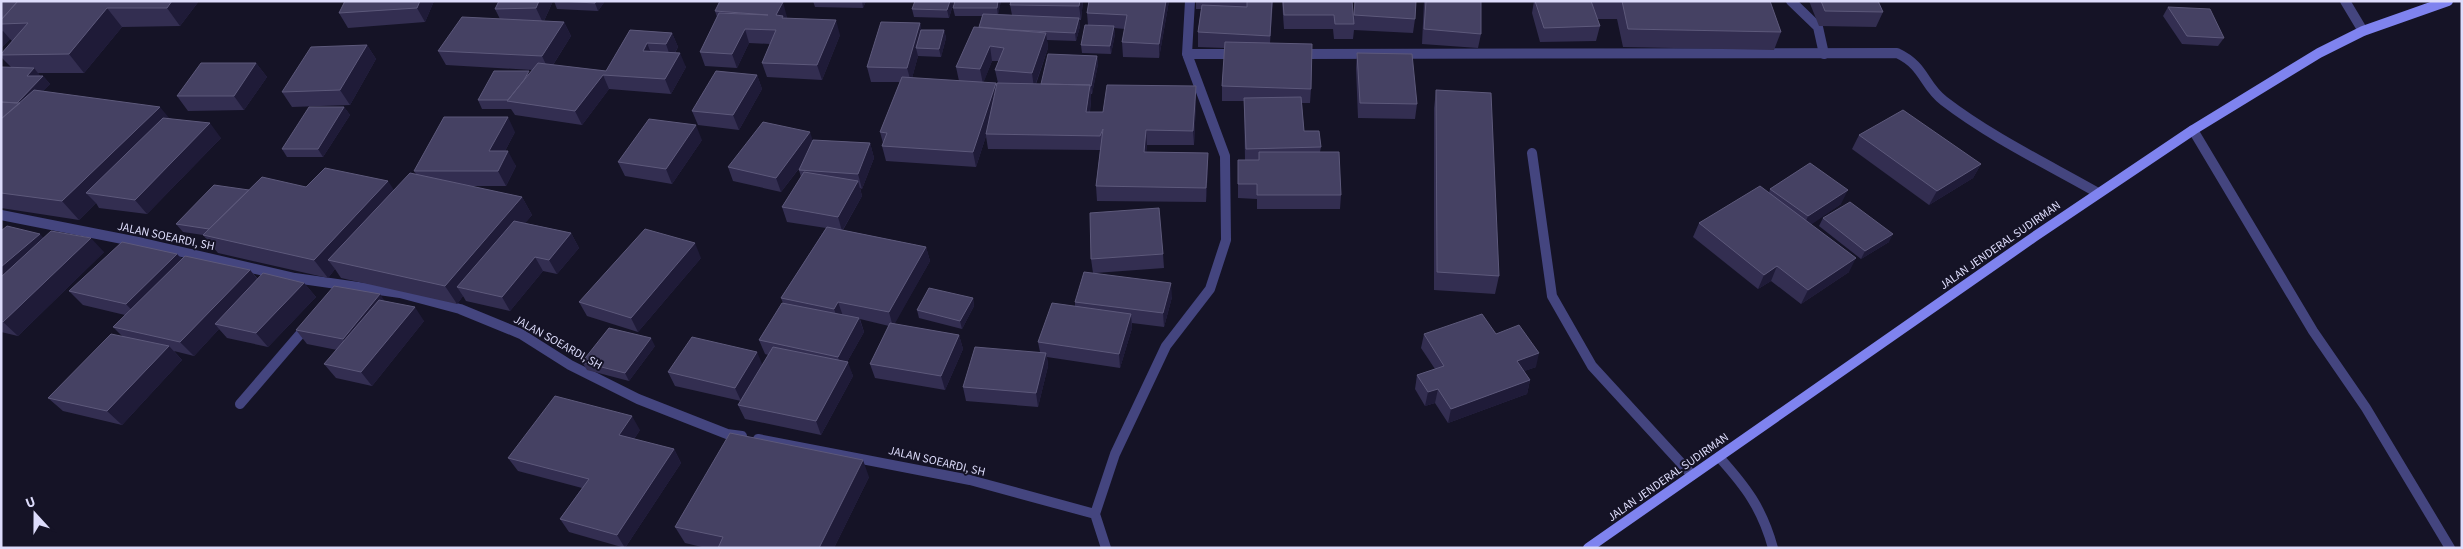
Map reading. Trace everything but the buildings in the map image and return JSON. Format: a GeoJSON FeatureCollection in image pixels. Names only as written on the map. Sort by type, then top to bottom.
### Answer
{"type":"FeatureCollection","features":[{"type":"Feature","properties":{"kind":"main road","name":"JALAN JENDERAL SUDIRMAN"},"geometry":{"type":"LineString","coordinates":[[1588,548],[2098,193],[2193,130],[2319,53],[2363,31],[2448,1]]}},
{"type":"Feature","properties":{"kind":"street"},"geometry":{"type":"LineString","coordinates":[[1106,548],[1095,514],[1115,454],[1133,411],[1166,346],[1210,289],[1226,240],[1225,156],[1187,54],[1190,1]]}},
{"type":"Feature","properties":{"kind":"street"},"geometry":{"type":"LineString","coordinates":[[1791,1],[1818,27],[1824,54]]}},
{"type":"Feature","properties":{"kind":"street"},"geometry":{"type":"LineString","coordinates":[[2345,1],[2363,31]]}},
{"type":"Feature","properties":{"kind":"street"},"geometry":{"type":"LineString","coordinates":[[1284,54],[1897,53],[1911,58],[1941,99],[1981,125],[2098,193]]}},
{"type":"Feature","properties":{"kind":"street"},"geometry":{"type":"LineString","coordinates":[[1187,54],[1245,54]]}},
{"type":"Feature","properties":{"kind":"street"},"geometry":{"type":"LineString","coordinates":[[2193,130],[2313,331],[2366,408],[2450,548]]}},
{"type":"Feature","properties":{"kind":"street"},"geometry":{"type":"LineString","coordinates":[[1532,153],[1552,296],[1592,366],[1692,475]]}},
{"type":"Feature","properties":{"kind":"street","name":"JALAN SOEARDI, SH"},"geometry":{"type":"LineString","coordinates":[[1,215],[143,243],[339,290],[400,293],[460,308],[521,334],[570,365],[638,399],[727,434],[844,453],[942,474],[1055,501],[1095,514]]}},
{"type":"Feature","properties":{"kind":"street"},"geometry":{"type":"LineString","coordinates":[[240,404],[317,316]]}},
{"type":"Feature","properties":{"kind":"street"},"geometry":{"type":"LineString","coordinates":[[1719,457],[1747,488],[1768,530],[1773,548]]}}]}
